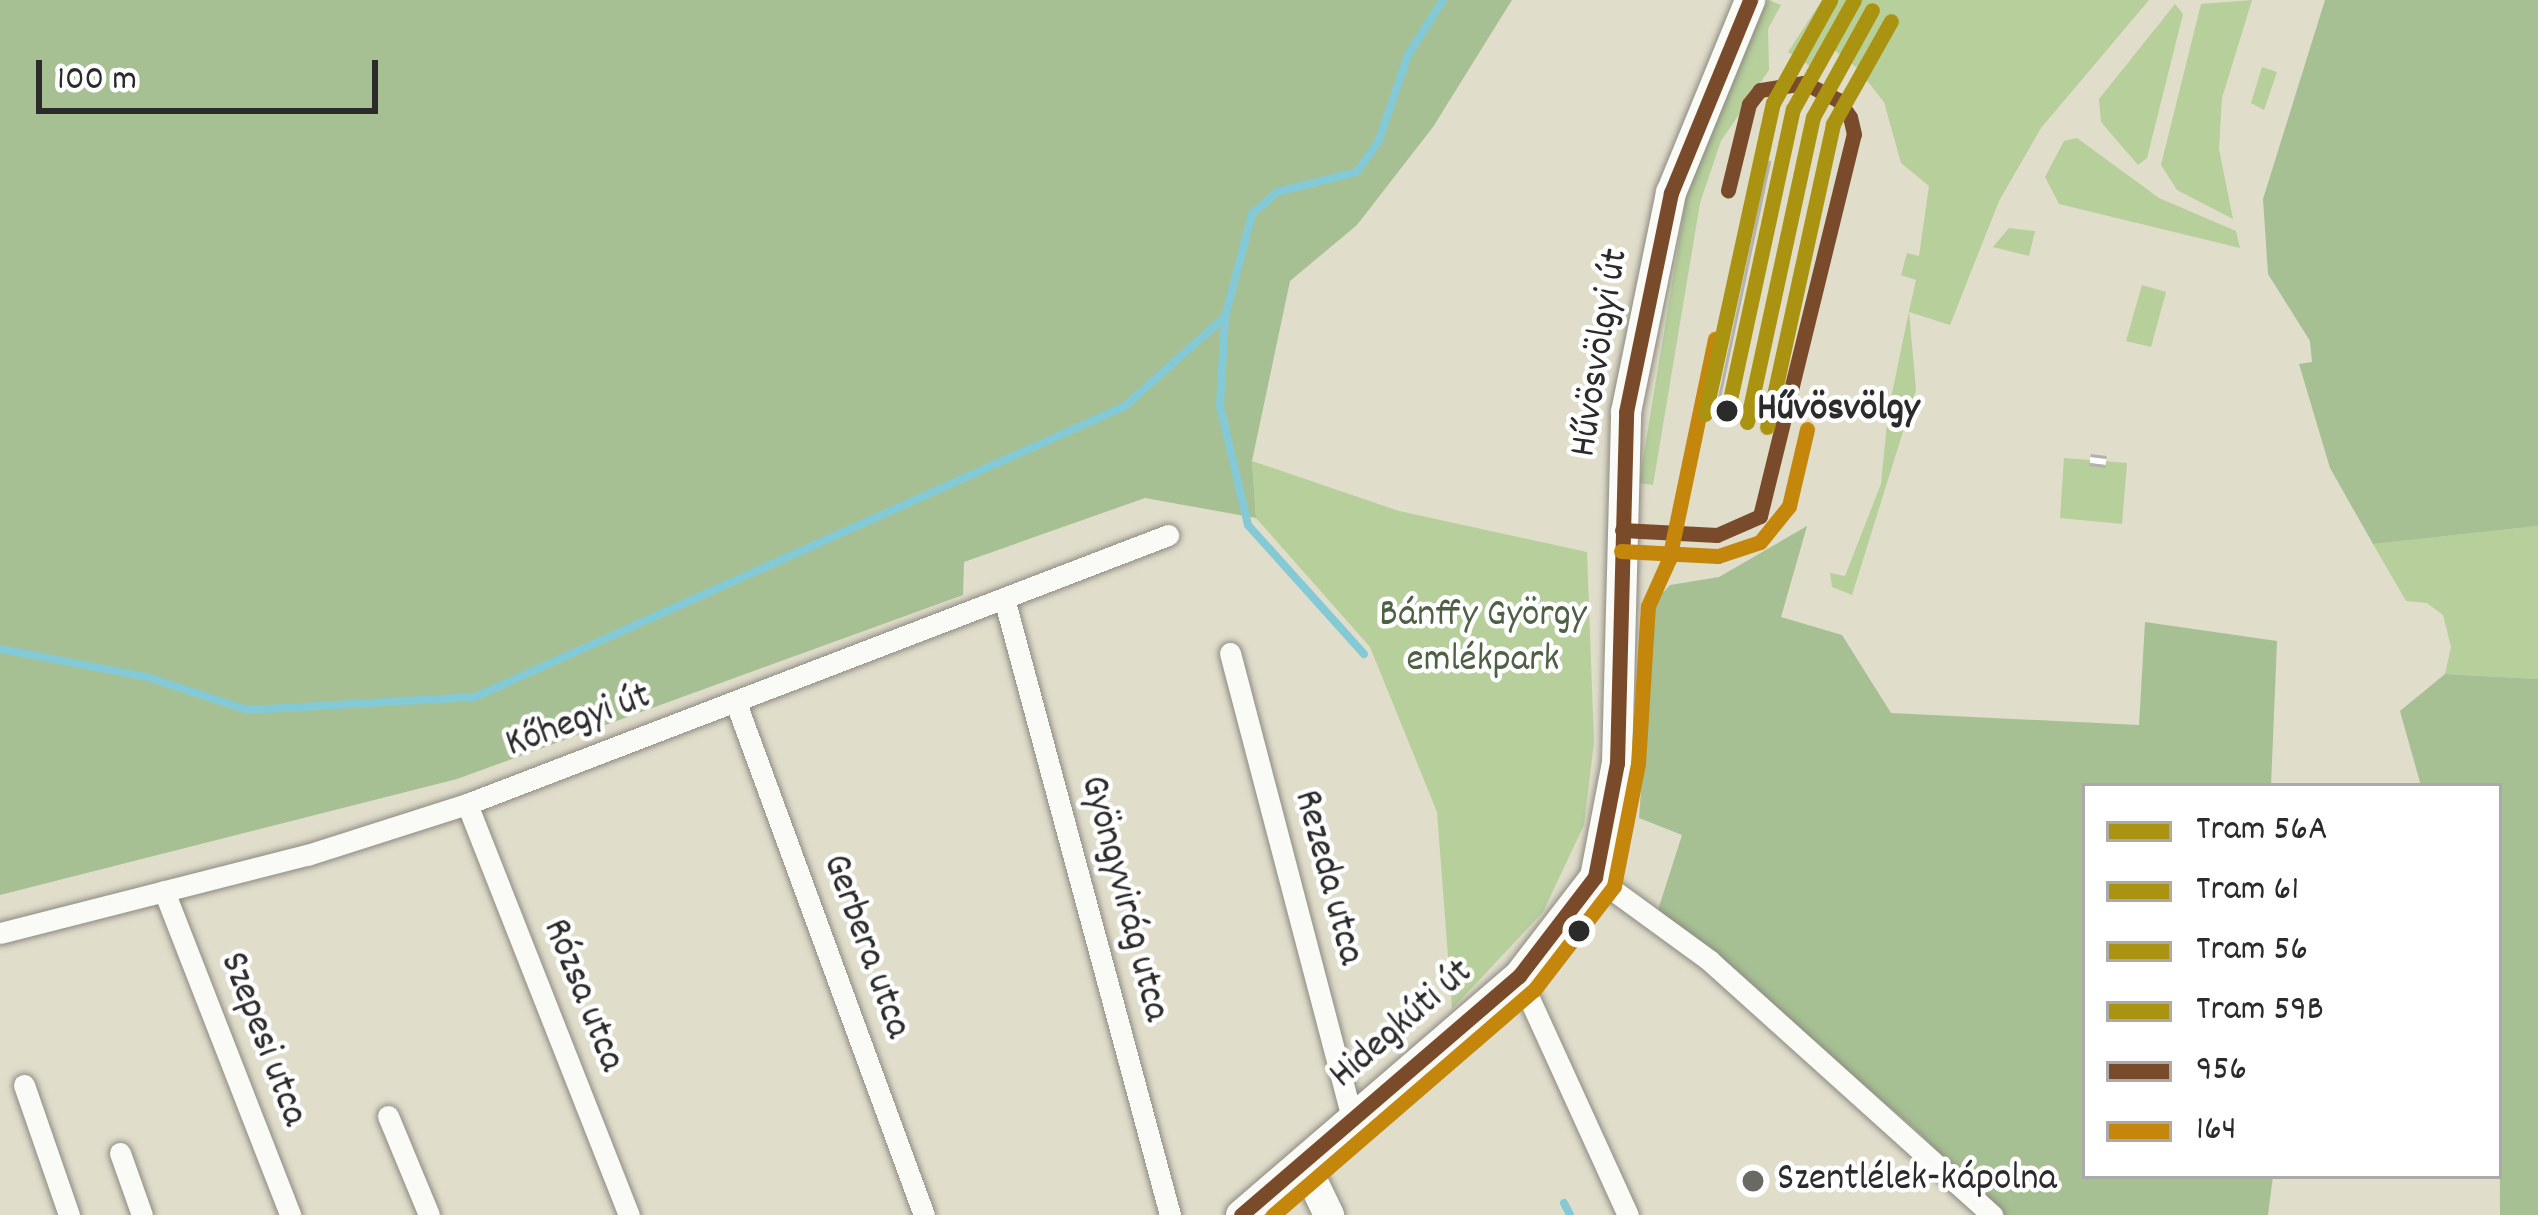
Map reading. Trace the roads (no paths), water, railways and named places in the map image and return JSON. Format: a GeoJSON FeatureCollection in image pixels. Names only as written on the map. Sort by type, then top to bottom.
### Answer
{"type":"FeatureCollection","features":[{"type":"Feature","properties":{"kind":"main road","name":"Hűvösvölgyi út"},"geometry":{"type":"LineString","coordinates":[[1595,877],[1617,763],[1627,602],[1622,451],[1644,309],[1671,194],[1750,0]]}},
{"type":"Feature","properties":{"kind":"main road","name":"Hidegkúti út"},"geometry":{"type":"LineString","coordinates":[[1241,1215],[1519,976],[1595,877]]}},
{"type":"Feature","properties":{"kind":"main road"},"geometry":{"type":"LineString","coordinates":[[1304,1163],[1329,1215]]}},
{"type":"Feature","properties":{"kind":"street","name":"Kőhegyi út"},"geometry":{"type":"LineString","coordinates":[[0,933],[164,892],[466,804],[1168,536]]}},
{"type":"Feature","properties":{"kind":"street","name":"Gyöngyvirág utca"},"geometry":{"type":"LineString","coordinates":[[1005,602],[1170,1215]]}},
{"type":"Feature","properties":{"kind":"street","name":"Rezeda utca"},"geometry":{"type":"LineString","coordinates":[[1230,653],[1353,1121]]}},
{"type":"Feature","properties":{"kind":"street","name":"Gerbera utca"},"geometry":{"type":"LineString","coordinates":[[736,703],[924,1215]]}},
{"type":"Feature","properties":{"kind":"street","name":"Rózsa utca"},"geometry":{"type":"LineString","coordinates":[[466,804],[629,1215]]}},
{"type":"Feature","properties":{"kind":"street"},"geometry":{"type":"LineString","coordinates":[[1595,877],[1710,961],[1992,1215]]}},
{"type":"Feature","properties":{"kind":"street","name":"Szepesi utca"},"geometry":{"type":"LineString","coordinates":[[164,892],[290,1215]]}},
{"type":"Feature","properties":{"kind":"street"},"geometry":{"type":"LineString","coordinates":[[1519,976],[1628,1215]]}},
{"type":"Feature","properties":{"kind":"street"},"geometry":{"type":"LineString","coordinates":[[24,1085],[69,1215]]}},
{"type":"Feature","properties":{"kind":"street"},"geometry":{"type":"LineString","coordinates":[[388,1116],[429,1215]]}},
{"type":"Feature","properties":{"kind":"street"},"geometry":{"type":"LineString","coordinates":[[120,1153],[142,1215]]}},
{"type":"Feature","properties":{"kind":"waterway"},"geometry":{"type":"LineString","coordinates":[[1364,654],[1248,525],[1220,406],[1225,317],[1252,214],[1277,192],[1357,172],[1379,140],[1408,55],[1443,0]]}},
{"type":"Feature","properties":{"kind":"waterway"},"geometry":{"type":"LineString","coordinates":[[0,649],[147,677],[248,710],[475,697],[1125,406],[1225,317]]}},
{"type":"Feature","properties":{"kind":"waterway"},"geometry":{"type":"LineString","coordinates":[[1564,1203],[1570,1215]]}},
{"type":"Feature","properties":{"kind":"tram line","name":"56"},"geometry":{"type":"LineString","coordinates":[[1705,414],[1773,103],[1830,0]]}},
{"type":"Feature","properties":{"kind":"tram line","name":"56A"},"geometry":{"type":"LineString","coordinates":[[1726,418],[1793,109],[1854,0]]}},
{"type":"Feature","properties":{"kind":"tram line","name":"61"},"geometry":{"type":"LineString","coordinates":[[1747,422],[1813,117],[1872,10]]}},
{"type":"Feature","properties":{"kind":"tram line","name":"59B"},"geometry":{"type":"LineString","coordinates":[[1767,427],[1833,124],[1891,21]]}},
{"type":"Feature","properties":{"kind":"tram line"},"geometry":{"type":"LineString","coordinates":[[1715,416],[1769,162]]}},
{"type":"Feature","properties":{"kind":"railway"},"geometry":{"type":"LineString","coordinates":[[2090,460],[2106,462]]}},
{"type":"Feature","properties":{"kind":"place","name":"Hűvösvölgy"},"geometry":{"type":"Point","coordinates":[1727,411]}},
{"type":"Feature","properties":{"kind":"place","name":"Szentlélek-kápolna"},"geometry":{"type":"Point","coordinates":[1753,1181]}},
{"type":"Feature","properties":{"kind":"park label","name":"Bánffy György emlékpark"},"geometry":{"type":"Point","coordinates":[1483,640]}}]}
